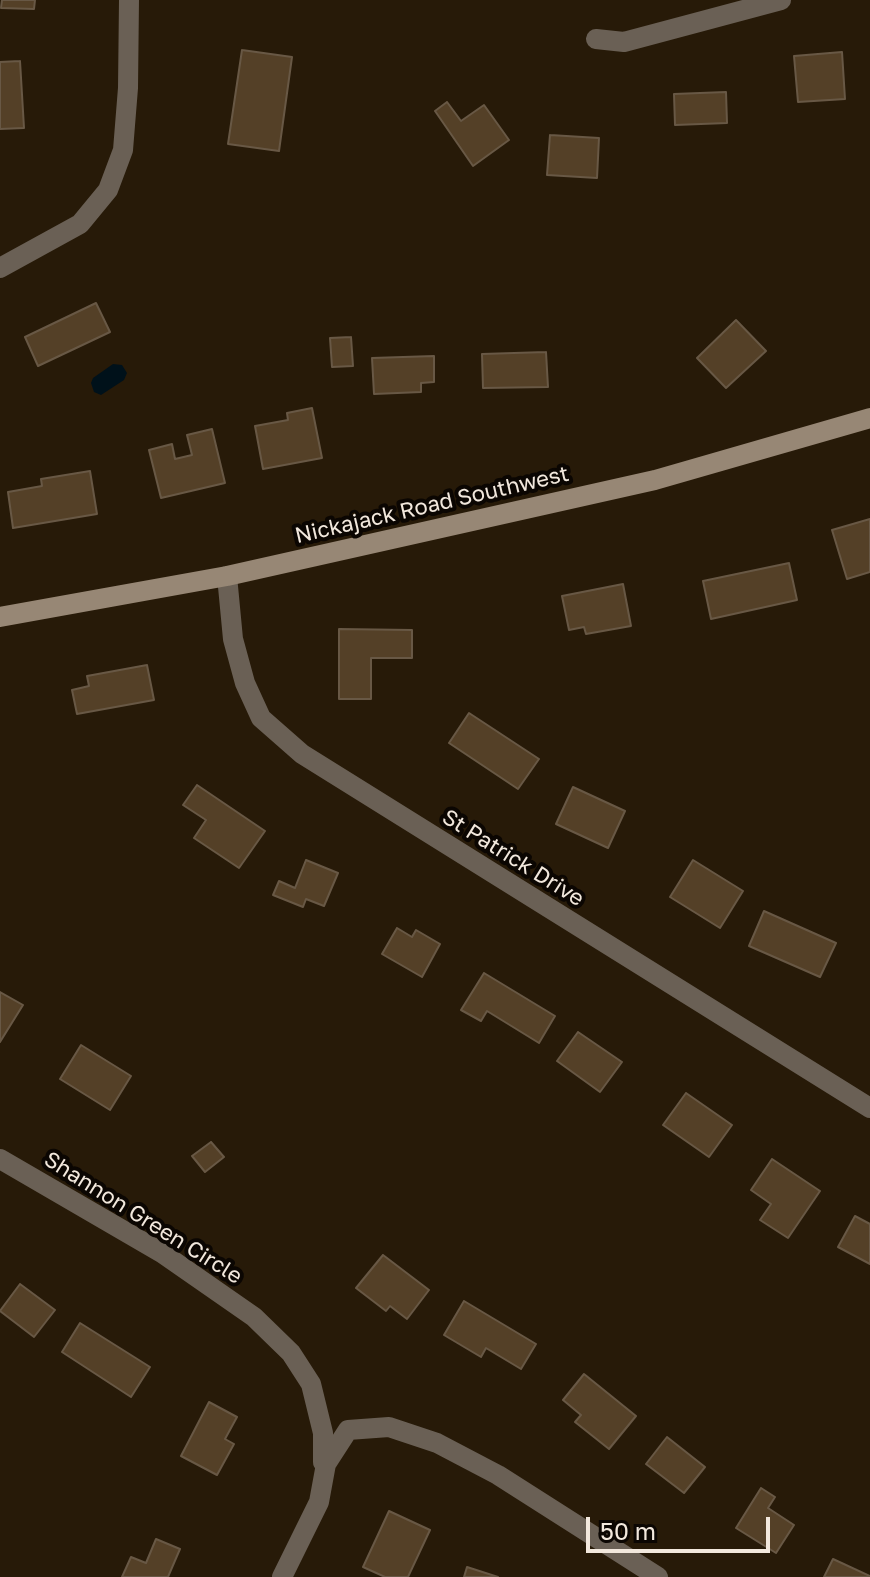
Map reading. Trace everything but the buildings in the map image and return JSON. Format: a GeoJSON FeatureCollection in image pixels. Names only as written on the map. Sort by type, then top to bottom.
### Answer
{"type":"FeatureCollection","features":[{"type":"Feature","properties":{"kind":"street"},"geometry":{"type":"LineString","coordinates":[[0,268],[80,224],[108,190],[123,150],[128,88],[129,0]]}},
{"type":"Feature","properties":{"kind":"street"},"geometry":{"type":"LineString","coordinates":[[596,39],[624,42],[781,0]]}},
{"type":"Feature","properties":{"kind":"street","name":"Nickajack Road Southwest"},"geometry":{"type":"LineString","coordinates":[[0,617],[227,576],[655,480],[870,418]]}},
{"type":"Feature","properties":{"kind":"street","name":"St Patrick Drive"},"geometry":{"type":"LineString","coordinates":[[227,576],[233,639],[245,683],[261,718],[302,754],[870,1108]]}},
{"type":"Feature","properties":{"kind":"street","name":"Shannon Green Circle"},"geometry":{"type":"LineString","coordinates":[[0,1159],[162,1253],[254,1317],[291,1353],[311,1384],[323,1433],[323,1462],[326,1464],[319,1502],[282,1577]]}},
{"type":"Feature","properties":{"kind":"street"},"geometry":{"type":"LineString","coordinates":[[326,1464],[348,1430],[389,1427],[437,1443],[498,1475],[658,1577]]}},
{"type":"Feature","properties":{"kind":"water"},"geometry":{"type":"Polygon","coordinates":[[[113,364],[122,365],[127,373],[124,380],[101,395],[94,392],[93,378],[113,364]]]}}]}
